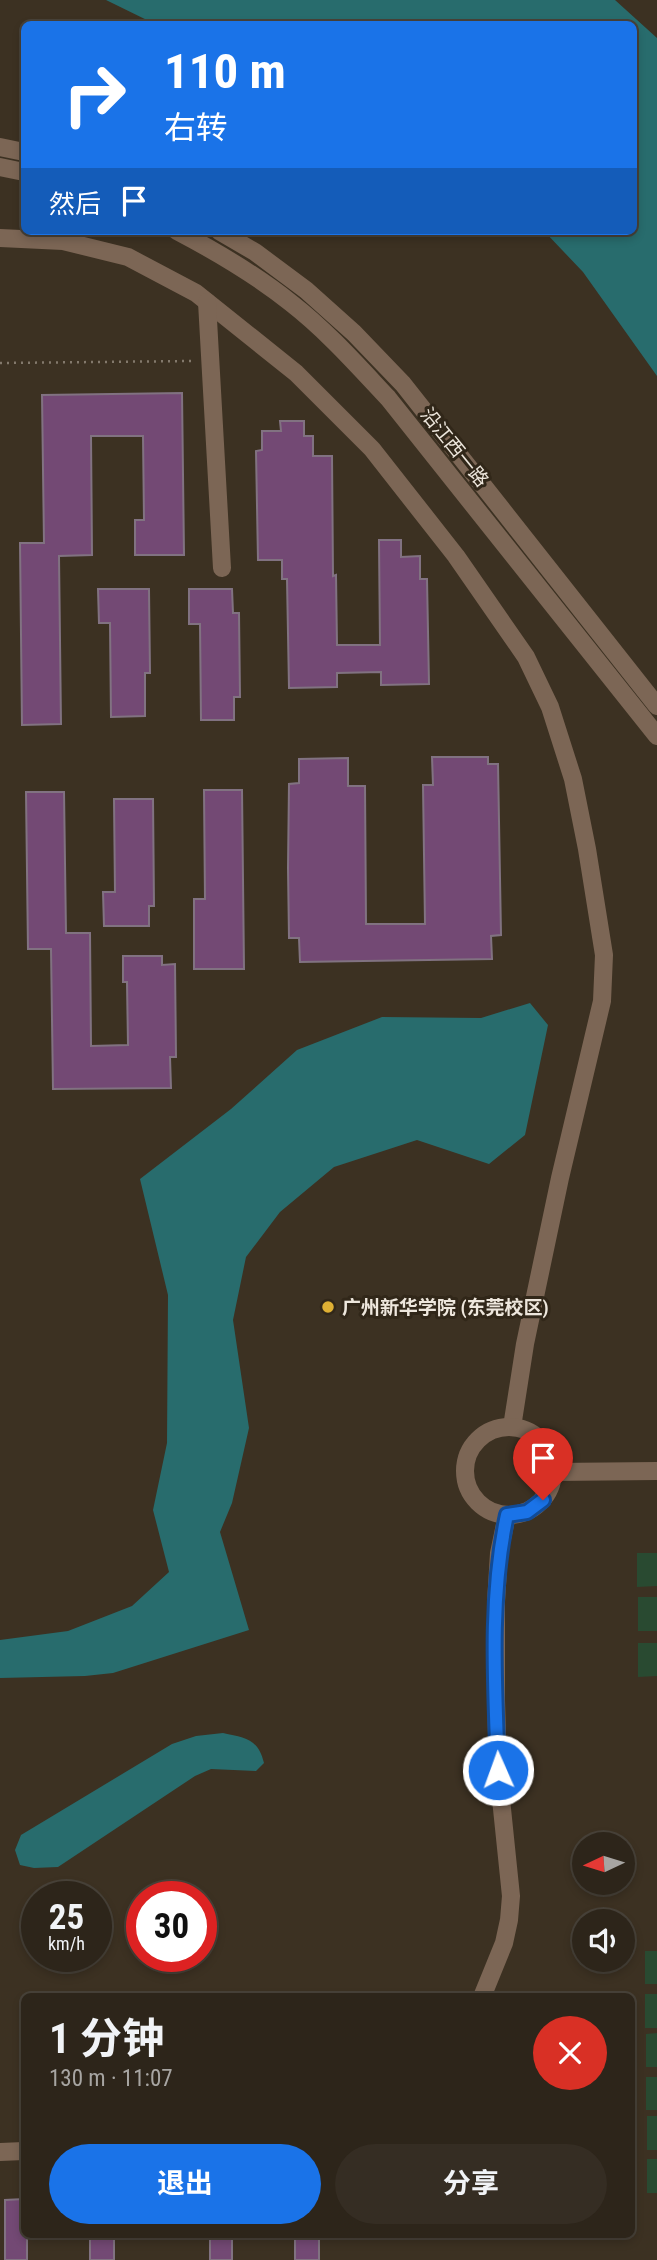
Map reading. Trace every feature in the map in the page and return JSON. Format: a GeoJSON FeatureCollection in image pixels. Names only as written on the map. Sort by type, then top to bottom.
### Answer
{"type":"FeatureCollection","features":[{"type":"Feature","properties":{"kind":"street"},"geometry":{"type":"LineString","coordinates":[[0,147],[21,151]]}},
{"type":"Feature","properties":{"kind":"street"},"geometry":{"type":"LineString","coordinates":[[0,167],[21,171]]}},
{"type":"Feature","properties":{"kind":"street","name":"沿江西一路"},"geometry":{"type":"LineString","coordinates":[[184,235],[243,269],[292,304],[388,398],[657,736]]}},
{"type":"Feature","properties":{"kind":"street","name":"沿江西一路"},"geometry":{"type":"LineString","coordinates":[[226,235],[255,252],[306,290],[354,333],[403,384],[657,706]]}},
{"type":"Feature","properties":{"kind":"street"},"geometry":{"type":"LineString","coordinates":[[0,238],[63,241],[128,257],[196,293],[296,373],[372,449],[456,556],[526,657],[550,707],[573,779],[587,849],[604,955],[602,1001],[527,1331],[512,1427]]}},
{"type":"Feature","properties":{"kind":"street"},"geometry":{"type":"LineString","coordinates":[[207,302],[222,568]]}},
{"type":"Feature","properties":{"kind":"street"},"geometry":{"type":"LineString","coordinates":[[512,1427],[521,1428],[538,1437],[549,1453],[553,1472],[552,1482],[543,1500],[527,1512],[507,1515],[487,1510],[472,1496],[465,1477],[465,1466],[477,1440],[493,1430],[512,1427]]}},
{"type":"Feature","properties":{"kind":"street"},"geometry":{"type":"LineString","coordinates":[[553,1472],[657,1471]]}},
{"type":"Feature","properties":{"kind":"street"},"geometry":{"type":"LineString","coordinates":[[484,1993],[504,1943],[511,1896],[498,1770],[496,1700],[496,1590],[499,1553],[507,1515]]}},
{"type":"Feature","properties":{"kind":"street"},"geometry":{"type":"LineString","coordinates":[[0,2152],[21,2151]]}},
{"type":"Feature","properties":{"kind":"path"},"geometry":{"type":"LineString","coordinates":[[0,363],[210,361]]}},
{"type":"Feature","properties":{"kind":"green space"},"geometry":{"type":"Polygon","coordinates":[[[637,1553],[657,1553],[657,1586],[637,1587],[637,1553]]]}},
{"type":"Feature","properties":{"kind":"green space"},"geometry":{"type":"Polygon","coordinates":[[[638,1597],[657,1597],[657,1631],[638,1631],[638,1597]]]}},
{"type":"Feature","properties":{"kind":"green space"},"geometry":{"type":"Polygon","coordinates":[[[638,1643],[657,1643],[657,1676],[638,1677],[638,1643]]]}},
{"type":"Feature","properties":{"kind":"green space"},"geometry":{"type":"Polygon","coordinates":[[[645,1951],[657,1951],[657,1984],[645,1984],[645,1951]]]}},
{"type":"Feature","properties":{"kind":"green space"},"geometry":{"type":"Polygon","coordinates":[[[645,1994],[657,1994],[657,2028],[645,2028],[645,1994]]]}},
{"type":"Feature","properties":{"kind":"green space"},"geometry":{"type":"Polygon","coordinates":[[[657,2033],[657,2067],[646,2067],[646,2034],[657,2033]]]}},
{"type":"Feature","properties":{"kind":"green space"},"geometry":{"type":"Polygon","coordinates":[[[646,2077],[657,2077],[657,2110],[646,2110],[646,2077]]]}},
{"type":"Feature","properties":{"kind":"green space"},"geometry":{"type":"Polygon","coordinates":[[[647,2116],[657,2116],[657,2150],[647,2150],[647,2116]]]}},
{"type":"Feature","properties":{"kind":"green space"},"geometry":{"type":"Polygon","coordinates":[[[647,2159],[657,2159],[657,2193],[647,2193],[647,2159]]]}},
{"type":"Feature","properties":{"kind":"water"},"geometry":{"type":"Polygon","coordinates":[[[106,0],[615,0],[657,38],[657,376],[583,272],[548,235],[637,235],[637,21],[149,21],[106,0]]]}},
{"type":"Feature","properties":{"kind":"water"},"geometry":{"type":"Polygon","coordinates":[[[530,1003],[548,1025],[525,1135],[489,1164],[417,1140],[334,1167],[280,1212],[246,1257],[233,1320],[249,1428],[232,1503],[220,1532],[249,1630],[113,1673],[0,1678],[0,1640],[68,1631],[132,1606],[169,1572],[153,1510],[167,1443],[168,1295],[140,1179],[231,1109],[297,1050],[382,1017],[481,1018],[530,1003]]]}},
{"type":"Feature","properties":{"kind":"water"},"geometry":{"type":"Polygon","coordinates":[[[223,1733],[249,1740],[258,1748],[264,1763],[256,1771],[211,1769],[195,1776],[58,1867],[34,1868],[20,1865],[15,1850],[21,1835],[172,1744],[196,1736],[223,1733]]]}},
{"type":"Feature","properties":{"kind":"building"},"geometry":{"type":"Polygon","coordinates":[[[182,393],[184,555],[135,555],[135,520],[144,520],[143,436],[91,436],[92,555],[59,556],[61,724],[22,725],[20,543],[44,543],[42,395],[182,393]]]}},
{"type":"Feature","properties":{"kind":"building"},"geometry":{"type":"Polygon","coordinates":[[[280,421],[304,421],[304,436],[313,436],[313,456],[332,456],[333,576],[336,575],[337,645],[380,645],[379,540],[401,540],[401,557],[420,556],[420,579],[427,579],[429,684],[381,685],[381,672],[337,673],[337,687],[289,688],[287,579],[282,579],[282,560],[258,560],[256,451],[262,450],[262,431],[281,431],[280,421]]]}},
{"type":"Feature","properties":{"kind":"building"},"geometry":{"type":"Polygon","coordinates":[[[98,589],[149,589],[150,673],[145,673],[145,716],[111,717],[110,623],[99,623],[98,589]]]}},
{"type":"Feature","properties":{"kind":"building"},"geometry":{"type":"Polygon","coordinates":[[[189,589],[232,589],[233,613],[239,613],[240,697],[234,697],[234,720],[201,720],[200,624],[189,624],[189,589]]]}},
{"type":"Feature","properties":{"kind":"building"},"geometry":{"type":"Polygon","coordinates":[[[432,757],[488,757],[488,764],[498,764],[501,935],[491,936],[492,959],[300,962],[299,938],[289,938],[288,868],[289,784],[299,783],[299,759],[348,758],[348,786],[365,786],[366,924],[425,924],[423,785],[433,785],[432,757]]]}},
{"type":"Feature","properties":{"kind":"building"},"geometry":{"type":"Polygon","coordinates":[[[204,790],[242,790],[244,969],[194,969],[194,899],[205,899],[204,790]]]}},
{"type":"Feature","properties":{"kind":"building"},"geometry":{"type":"Polygon","coordinates":[[[26,792],[64,792],[66,933],[90,933],[91,1046],[128,1045],[127,982],[123,982],[123,956],[162,956],[162,965],[175,964],[176,1057],[170,1057],[171,1088],[53,1089],[51,949],[28,949],[26,792]]]}},
{"type":"Feature","properties":{"kind":"building"},"geometry":{"type":"Polygon","coordinates":[[[114,799],[153,799],[154,906],[149,906],[149,926],[104,926],[103,892],[115,892],[114,799]]]}},
{"type":"Feature","properties":{"kind":"building"},"geometry":{"type":"Polygon","coordinates":[[[21,2199],[21,2238],[27,2238],[27,2260],[5,2260],[5,2200],[21,2199]]]}},
{"type":"Feature","properties":{"kind":"building"},"geometry":{"type":"Polygon","coordinates":[[[90,2238],[114,2238],[114,2260],[90,2260],[90,2238]]]}},
{"type":"Feature","properties":{"kind":"building"},"geometry":{"type":"Polygon","coordinates":[[[210,2238],[232,2238],[232,2260],[210,2260],[210,2238]]]}},
{"type":"Feature","properties":{"kind":"building"},"geometry":{"type":"Polygon","coordinates":[[[295,2238],[319,2238],[319,2260],[295,2260],[295,2238]]]}},
{"type":"Feature","properties":{"kind":"place","name":"广州新华学院 (东莞校区)"},"geometry":{"type":"Point","coordinates":[328,1307]}},
{"type":"Feature","properties":{"kind":"route"},"geometry":{"type":"LineString","coordinates":[[498,1770],[496,1602],[499,1553],[507,1515],[527,1512],[543,1500]]}}]}
